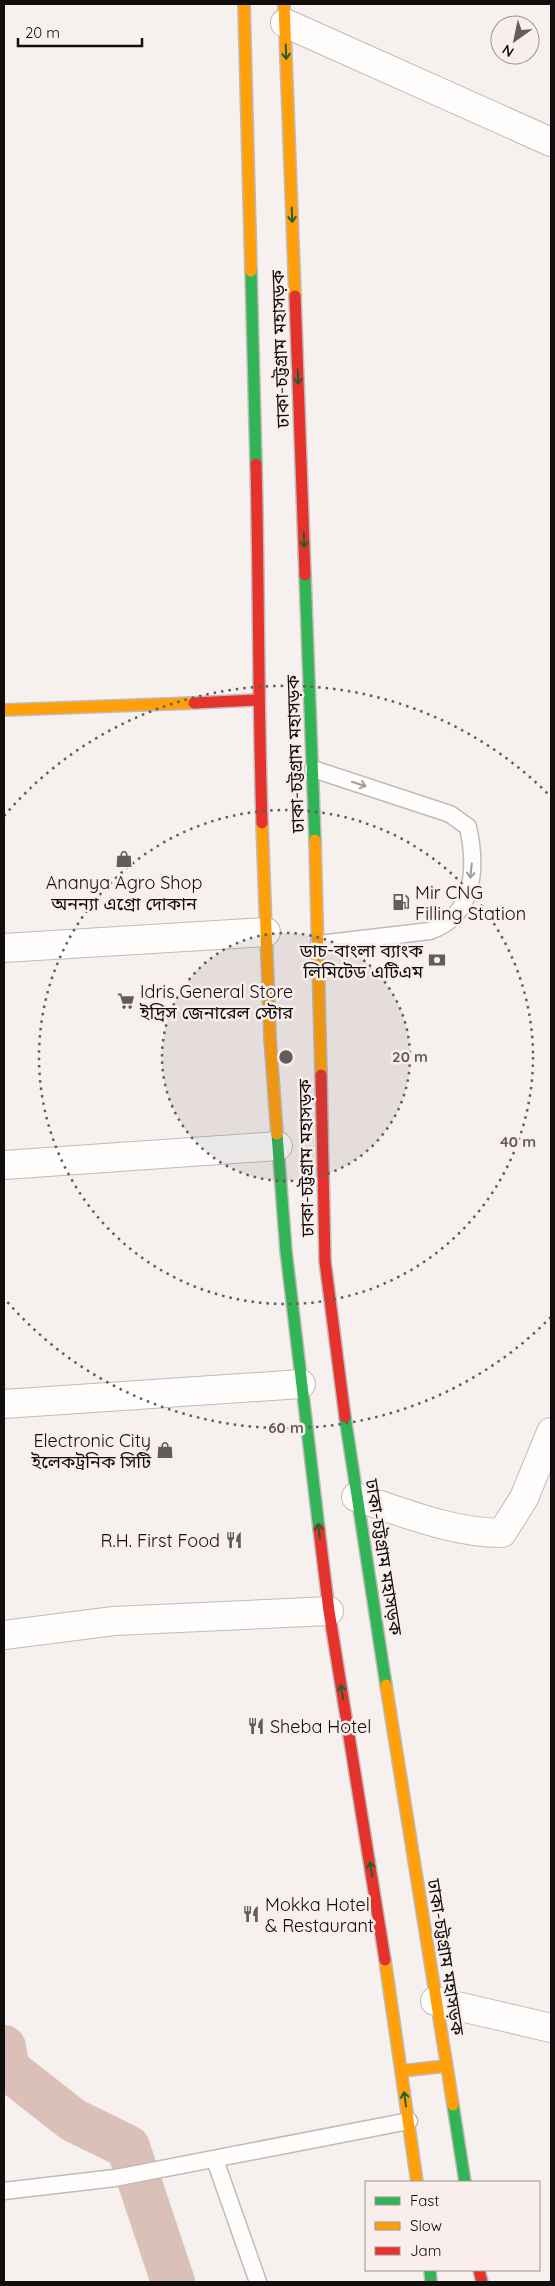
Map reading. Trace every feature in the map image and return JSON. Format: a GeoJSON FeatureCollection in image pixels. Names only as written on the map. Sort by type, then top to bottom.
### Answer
{"type":"FeatureCollection","features":[{"type":"Feature","properties":{"kind":"main road","name":"ঢাকা-চট্টগ্রাম মহাসড়ক"},"geometry":{"type":"LineString","coordinates":[[244,4],[259,568],[258,700],[270,1038],[286,1251],[329,1611],[382,1938],[417,2181]]}},
{"type":"Feature","properties":{"kind":"main road","name":"ঢাকা-চট্টগ্রাম মহাসড়ক"},"geometry":{"type":"LineString","coordinates":[[284,13],[320,944],[325,1261],[356,1497],[388,1687],[435,2002],[465,2181]]}},
{"type":"Feature","properties":{"kind":"main road"},"geometry":{"type":"LineString","coordinates":[[4,710],[258,700]]}},
{"type":"Feature","properties":{"kind":"main road"},"geometry":{"type":"LineString","coordinates":[[401,2071],[446,2066]]}},
{"type":"Feature","properties":{"kind":"street"},"geometry":{"type":"LineString","coordinates":[[284,13],[551,142]]}},
{"type":"Feature","properties":{"kind":"street"},"geometry":{"type":"LineString","coordinates":[[4,948],[266,932]]}},
{"type":"Feature","properties":{"kind":"street"},"geometry":{"type":"LineString","coordinates":[[4,1165],[278,1146]]}},
{"type":"Feature","properties":{"kind":"street"},"geometry":{"type":"LineString","coordinates":[[4,1404],[301,1384]]}},
{"type":"Feature","properties":{"kind":"street"},"geometry":{"type":"LineString","coordinates":[[356,1497],[447,1524],[487,1533],[502,1533],[524,1498],[551,1432]]}},
{"type":"Feature","properties":{"kind":"street"},"geometry":{"type":"LineString","coordinates":[[4,1635],[114,1621],[329,1611]]}},
{"type":"Feature","properties":{"kind":"street"},"geometry":{"type":"LineString","coordinates":[[435,2002],[551,2028]]}},
{"type":"Feature","properties":{"kind":"lane"},"geometry":{"type":"LineString","coordinates":[[312,769],[450,814],[468,828],[472,856],[469,893],[463,906],[444,926],[430,931],[320,944]]}},
{"type":"Feature","properties":{"kind":"lane"},"geometry":{"type":"LineString","coordinates":[[4,2191],[115,2178],[167,2169],[408,2121]]}},
{"type":"Feature","properties":{"kind":"lane"},"geometry":{"type":"LineString","coordinates":[[215,2160],[258,2282]]}},
{"type":"Feature","properties":{"kind":"waterway"},"geometry":{"type":"LineString","coordinates":[[4,2047],[8,2069],[73,2120],[128,2147],[173,2282]]}},
{"type":"Feature","properties":{"kind":"traffic: fast"},"geometry":{"type":"LineString","coordinates":[[251,271],[256,464]]}},
{"type":"Feature","properties":{"kind":"traffic: fast"},"geometry":{"type":"LineString","coordinates":[[305,575],[315,840]]}},
{"type":"Feature","properties":{"kind":"traffic: fast"},"geometry":{"type":"LineString","coordinates":[[277,1134],[286,1251],[319,1529]]}},
{"type":"Feature","properties":{"kind":"traffic: fast"},"geometry":{"type":"LineString","coordinates":[[345,1417],[386,1685]]}},
{"type":"Feature","properties":{"kind":"traffic: fast"},"geometry":{"type":"LineString","coordinates":[[453,2105],[465,2181]]}},
{"type":"Feature","properties":{"kind":"traffic: fast"},"geometry":{"type":"LineString","coordinates":[[430,2271],[431,2282]]}},
{"type":"Feature","properties":{"kind":"traffic: slow"},"geometry":{"type":"LineString","coordinates":[[244,4],[251,271]]}},
{"type":"Feature","properties":{"kind":"traffic: slow"},"geometry":{"type":"LineString","coordinates":[[284,4],[295,296]]}},
{"type":"Feature","properties":{"kind":"traffic: slow"},"geometry":{"type":"LineString","coordinates":[[4,710],[194,703]]}},
{"type":"Feature","properties":{"kind":"traffic: slow"},"geometry":{"type":"LineString","coordinates":[[262,823],[270,1038],[277,1134]]}},
{"type":"Feature","properties":{"kind":"traffic: slow"},"geometry":{"type":"LineString","coordinates":[[315,840],[321,1075]]}},
{"type":"Feature","properties":{"kind":"traffic: slow"},"geometry":{"type":"LineString","coordinates":[[386,1685],[453,2105]]}},
{"type":"Feature","properties":{"kind":"traffic: slow"},"geometry":{"type":"LineString","coordinates":[[385,1960],[417,2181]]}},
{"type":"Feature","properties":{"kind":"traffic: slow"},"geometry":{"type":"LineString","coordinates":[[401,2071],[446,2066]]}},
{"type":"Feature","properties":{"kind":"traffic: jam"},"geometry":{"type":"LineString","coordinates":[[295,296],[305,575]]}},
{"type":"Feature","properties":{"kind":"traffic: jam"},"geometry":{"type":"LineString","coordinates":[[256,464],[262,823]]}},
{"type":"Feature","properties":{"kind":"traffic: jam"},"geometry":{"type":"LineString","coordinates":[[194,703],[258,700]]}},
{"type":"Feature","properties":{"kind":"traffic: jam"},"geometry":{"type":"LineString","coordinates":[[321,1075],[325,1261],[345,1417]]}},
{"type":"Feature","properties":{"kind":"traffic: jam"},"geometry":{"type":"LineString","coordinates":[[319,1529],[329,1611],[385,1960]]}},
{"type":"Feature","properties":{"kind":"traffic: jam"},"geometry":{"type":"LineString","coordinates":[[479,2271],[482,2282]]}},
{"type":"Feature","properties":{"kind":"place","name":"Ananya Agro Shop অনন্যা এগ্রো দোকান"},"geometry":{"type":"Point","coordinates":[124,859]}},
{"type":"Feature","properties":{"kind":"place","name":"Mir CNG Filling Station"},"geometry":{"type":"Point","coordinates":[401,902]}},
{"type":"Feature","properties":{"kind":"place","name":"ডাচ-বাংলা ব্যাংক লিমিটেড এটিএম"},"geometry":{"type":"Point","coordinates":[437,960]}},
{"type":"Feature","properties":{"kind":"place","name":"Idris General Store ইদ্রিস জেনারেল স্টোর"},"geometry":{"type":"Point","coordinates":[126,1001]}},
{"type":"Feature","properties":{"kind":"place","name":"Electronic City ইলেকট্রনিক সিটি"},"geometry":{"type":"Point","coordinates":[165,1450]}},
{"type":"Feature","properties":{"kind":"place","name":"R.H. First Food"},"geometry":{"type":"Point","coordinates":[234,1540]}},
{"type":"Feature","properties":{"kind":"place","name":"Sheba Hotel"},"geometry":{"type":"Point","coordinates":[256,1726]}},
{"type":"Feature","properties":{"kind":"place","name":"Mokka Hotel & Restaurant"},"geometry":{"type":"Point","coordinates":[251,1914]}}]}
